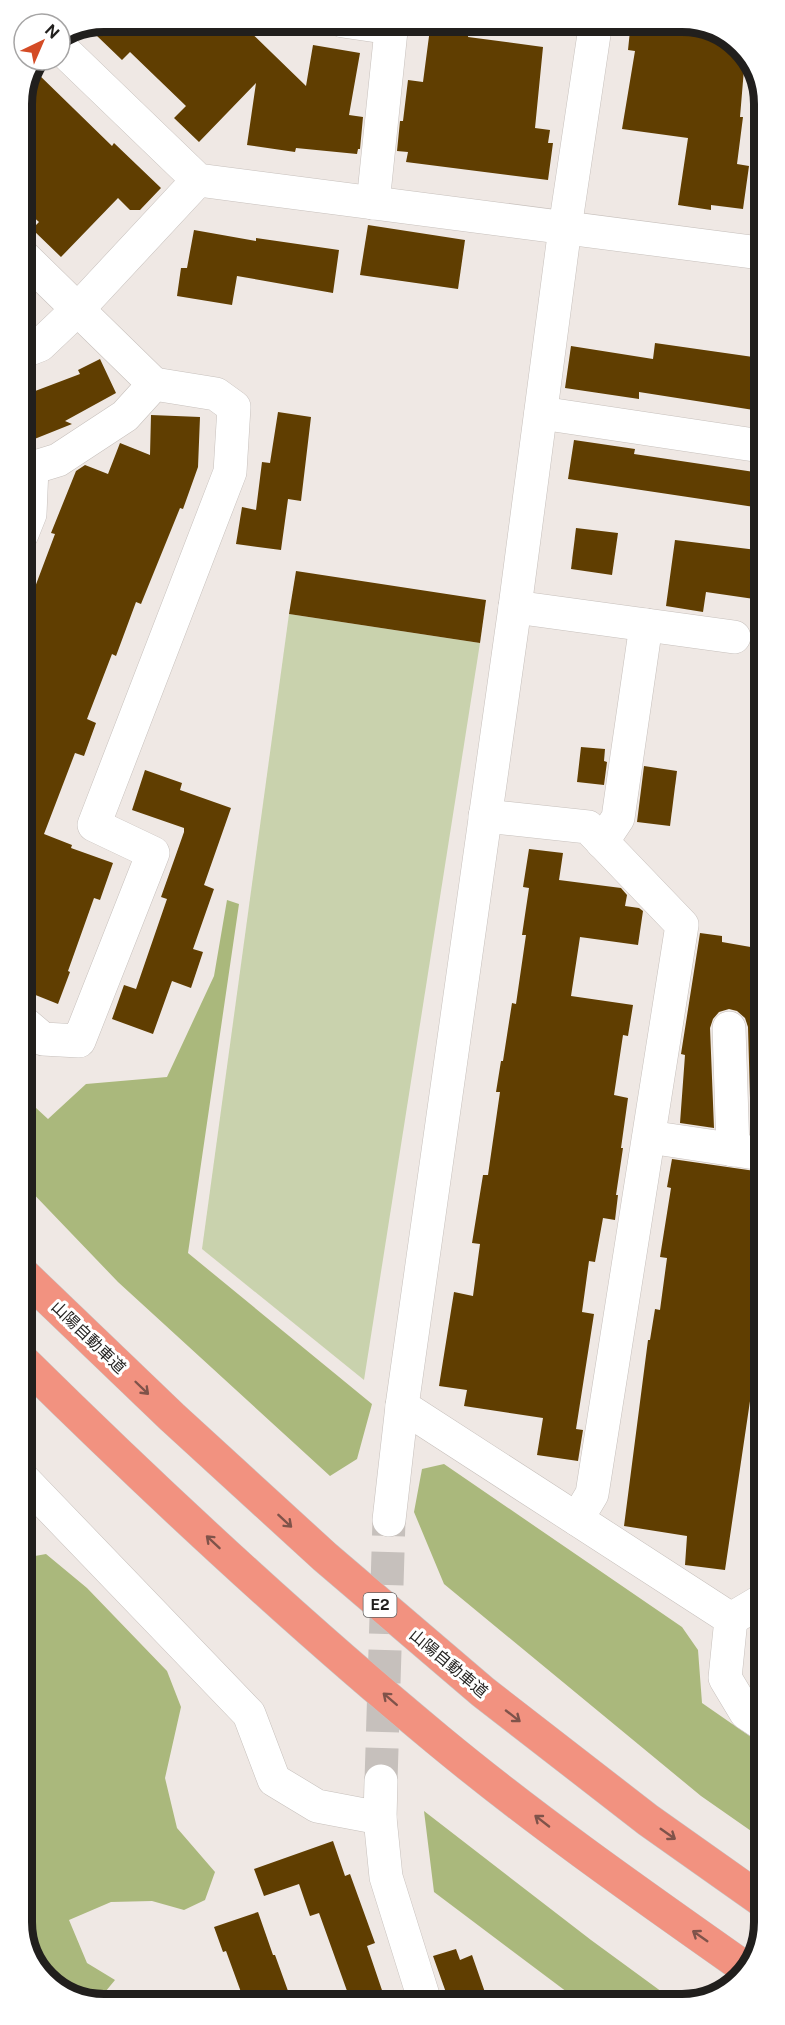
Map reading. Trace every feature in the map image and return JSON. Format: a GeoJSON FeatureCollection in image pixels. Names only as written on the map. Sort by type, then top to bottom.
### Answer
{"type":"FeatureCollection","features":[{"type":"Feature","properties":{"kind":"highway","name":"山陽自動車道"},"geometry":{"type":"LineString","coordinates":[[32,1283],[181,1425],[325,1557],[483,1692],[648,1820],[754,1895]]}},
{"type":"Feature","properties":{"kind":"highway"},"geometry":{"type":"LineString","coordinates":[[32,1370],[126,1463],[272,1597],[439,1741],[605,1870],[739,1964]]}},
{"type":"Feature","properties":{"kind":"street"},"geometry":{"type":"LineString","coordinates":[[373,203],[391,32]]}},
{"type":"Feature","properties":{"kind":"street"},"geometry":{"type":"LineString","coordinates":[[389,1520],[402,1406],[515,606],[565,228],[594,32]]}},
{"type":"Feature","properties":{"kind":"street"},"geometry":{"type":"LineString","coordinates":[[72,58],[198,180],[754,252]]}},
{"type":"Feature","properties":{"kind":"street"},"geometry":{"type":"LineString","coordinates":[[32,348],[40,345],[78,309],[198,180]]}},
{"type":"Feature","properties":{"kind":"street"},"geometry":{"type":"LineString","coordinates":[[32,265],[154,384],[216,394],[234,407],[230,472],[94,825],[153,853],[79,1041],[43,1039],[32,1030]]}},
{"type":"Feature","properties":{"kind":"street"},"geometry":{"type":"LineString","coordinates":[[32,468],[58,460],[125,416],[154,384]]}},
{"type":"Feature","properties":{"kind":"street"},"geometry":{"type":"LineString","coordinates":[[541,413],[754,445]]}},
{"type":"Feature","properties":{"kind":"street"},"geometry":{"type":"LineString","coordinates":[[515,606],[734,637]]}},
{"type":"Feature","properties":{"kind":"street"},"geometry":{"type":"LineString","coordinates":[[602,842],[618,818],[646,625]]}},
{"type":"Feature","properties":{"kind":"street"},"geometry":{"type":"LineString","coordinates":[[485,816],[588,827],[682,925],[592,1494],[577,1519]]}},
{"type":"Feature","properties":{"kind":"street"},"geometry":{"type":"LineString","coordinates":[[649,1137],[748,1152],[729,1028]]}},
{"type":"Feature","properties":{"kind":"street"},"geometry":{"type":"LineString","coordinates":[[402,1406],[731,1619]]}},
{"type":"Feature","properties":{"kind":"street"},"geometry":{"type":"LineString","coordinates":[[32,1488],[249,1714],[274,1780],[317,1806],[380,1818]]}},
{"type":"Feature","properties":{"kind":"street"},"geometry":{"type":"LineString","coordinates":[[731,1619],[754,1605]]}},
{"type":"Feature","properties":{"kind":"street"},"geometry":{"type":"LineString","coordinates":[[731,1619],[725,1678],[746,1713],[754,1718]]}},
{"type":"Feature","properties":{"kind":"street"},"geometry":{"type":"LineString","coordinates":[[381,1781],[380,1818],[386,1877],[422,1994]]}},
{"type":"Feature","properties":{"kind":"green space"},"geometry":{"type":"Polygon","coordinates":[[[289,614],[480,643],[364,1380],[202,1249],[289,614]]]}},
{"type":"Feature","properties":{"kind":"green space"},"geometry":{"type":"Polygon","coordinates":[[[227,900],[239,904],[188,1253],[372,1404],[357,1459],[330,1476],[118,1282],[32,1192],[32,1104],[48,1119],[86,1084],[167,1077],[214,976],[227,900]]]}},
{"type":"Feature","properties":{"kind":"green space"},"geometry":{"type":"Polygon","coordinates":[[[444,1464],[682,1627],[698,1650],[702,1703],[754,1739],[754,1833],[701,1796],[444,1584],[414,1512],[422,1469],[444,1464]]]}},
{"type":"Feature","properties":{"kind":"green space"},"geometry":{"type":"Polygon","coordinates":[[[46,1554],[87,1588],[167,1671],[181,1707],[165,1778],[177,1828],[215,1872],[205,1900],[184,1910],[152,1901],[111,1902],[69,1920],[87,1963],[115,1980],[104,1993],[80,1990],[60,1979],[39,1953],[32,1931],[32,1557],[46,1554]]]}},
{"type":"Feature","properties":{"kind":"green space"},"geometry":{"type":"Polygon","coordinates":[[[424,1811],[665,1994],[569,1994],[434,1892],[424,1811]]]}},
{"type":"Feature","properties":{"kind":"building"},"geometry":{"type":"Polygon","coordinates":[[[104,32],[250,32],[306,86],[313,45],[360,53],[349,115],[363,117],[360,149],[357,154],[296,148],[295,152],[247,145],[256,83],[199,142],[174,118],[186,106],[130,52],[122,60],[96,35],[104,32]]]}},
{"type":"Feature","properties":{"kind":"building"},"geometry":{"type":"Polygon","coordinates":[[[430,32],[469,32],[468,37],[543,47],[535,128],[550,130],[548,143],[553,143],[548,180],[406,162],[408,152],[397,151],[408,80],[423,82],[430,32]]]}},
{"type":"Feature","properties":{"kind":"building"},"geometry":{"type":"Polygon","coordinates":[[[630,32],[686,32],[709,37],[725,46],[736,56],[744,69],[740,117],[743,117],[737,164],[749,166],[743,209],[711,205],[711,210],[678,205],[688,138],[622,129],[635,51],[628,50],[630,32]]]}},
{"type":"Feature","properties":{"kind":"building"},"geometry":{"type":"Polygon","coordinates":[[[38,74],[112,146],[114,143],[161,188],[140,210],[130,210],[118,198],[61,257],[32,229],[39,222],[32,216],[32,99],[38,74]]]}},
{"type":"Feature","properties":{"kind":"building"},"geometry":{"type":"Polygon","coordinates":[[[368,225],[465,240],[458,289],[360,275],[368,225]]]}},
{"type":"Feature","properties":{"kind":"building"},"geometry":{"type":"Polygon","coordinates":[[[194,230],[256,241],[256,238],[339,250],[333,293],[237,276],[232,305],[177,296],[181,268],[187,268],[194,230]]]}},
{"type":"Feature","properties":{"kind":"building"},"geometry":{"type":"Polygon","coordinates":[[[655,343],[754,357],[754,410],[639,392],[639,399],[565,388],[571,346],[653,359],[655,343]]]}},
{"type":"Feature","properties":{"kind":"building"},"geometry":{"type":"Polygon","coordinates":[[[100,359],[116,393],[65,421],[72,424],[32,440],[32,392],[80,374],[78,370],[100,359]]]}},
{"type":"Feature","properties":{"kind":"building"},"geometry":{"type":"Polygon","coordinates":[[[278,412],[311,417],[301,501],[288,499],[281,550],[236,544],[242,507],[256,510],[262,462],[270,463],[278,412]]]}},
{"type":"Feature","properties":{"kind":"building"},"geometry":{"type":"Polygon","coordinates":[[[151,415],[200,417],[198,467],[183,509],[180,508],[141,604],[136,602],[116,656],[112,654],[87,719],[96,723],[84,756],[75,753],[44,834],[72,845],[71,848],[113,863],[100,900],[94,898],[58,1004],[32,994],[32,595],[55,534],[51,533],[76,471],[85,465],[108,474],[120,443],[150,455],[151,415]]]}},
{"type":"Feature","properties":{"kind":"building"},"geometry":{"type":"Polygon","coordinates":[[[574,440],[635,449],[634,454],[754,472],[754,507],[568,479],[574,440]]]}},
{"type":"Feature","properties":{"kind":"building"},"geometry":{"type":"Polygon","coordinates":[[[576,528],[618,533],[612,575],[571,569],[576,528]]]}},
{"type":"Feature","properties":{"kind":"building"},"geometry":{"type":"Polygon","coordinates":[[[675,540],[754,550],[754,599],[706,592],[703,612],[666,606],[675,540]]]}},
{"type":"Feature","properties":{"kind":"building"},"geometry":{"type":"Polygon","coordinates":[[[296,571],[486,600],[480,643],[289,614],[296,571]]]}},
{"type":"Feature","properties":{"kind":"building"},"geometry":{"type":"Polygon","coordinates":[[[581,747],[605,749],[604,761],[607,762],[604,785],[577,782],[581,747]]]}},
{"type":"Feature","properties":{"kind":"building"},"geometry":{"type":"Polygon","coordinates":[[[644,766],[677,771],[670,826],[637,822],[644,766]]]}},
{"type":"Feature","properties":{"kind":"building"},"geometry":{"type":"Polygon","coordinates":[[[145,770],[182,783],[180,790],[231,808],[204,885],[214,889],[193,949],[203,952],[191,988],[172,981],[153,1034],[112,1019],[124,985],[136,989],[167,899],[161,897],[184,832],[184,828],[132,810],[145,770]]]}},
{"type":"Feature","properties":{"kind":"building"},"geometry":{"type":"Polygon","coordinates":[[[529,849],[563,853],[559,880],[621,888],[627,895],[625,906],[639,908],[643,911],[638,945],[580,937],[571,996],[633,1005],[628,1036],[623,1035],[614,1095],[628,1098],[615,1220],[603,1218],[595,1262],[589,1261],[582,1312],[594,1314],[576,1429],[583,1430],[578,1461],[537,1455],[543,1418],[464,1406],[467,1390],[439,1386],[454,1292],[473,1296],[480,1244],[472,1243],[483,1175],[488,1175],[500,1092],[496,1092],[512,1003],[516,1004],[526,935],[522,935],[529,888],[523,887],[529,849]]]}},
{"type":"Feature","properties":{"kind":"building"},"geometry":{"type":"Polygon","coordinates":[[[700,933],[722,936],[722,942],[754,948],[754,1134],[751,1133],[748,1027],[745,1018],[737,1011],[729,1009],[719,1012],[710,1028],[714,1128],[680,1123],[685,1055],[681,1054],[700,933]]]}},
{"type":"Feature","properties":{"kind":"building"},"geometry":{"type":"Polygon","coordinates":[[[672,1159],[754,1171],[754,1374],[725,1570],[685,1565],[687,1536],[624,1526],[648,1340],[650,1340],[655,1309],[660,1310],[667,1258],[660,1257],[671,1188],[667,1187],[672,1159]]]}},
{"type":"Feature","properties":{"kind":"building"},"geometry":{"type":"Polygon","coordinates":[[[333,1841],[345,1876],[350,1874],[375,1943],[367,1946],[383,1993],[348,1993],[319,1913],[310,1916],[299,1884],[264,1896],[254,1869],[333,1841]]]}},
{"type":"Feature","properties":{"kind":"building"},"geometry":{"type":"Polygon","coordinates":[[[258,1912],[289,1993],[241,1993],[226,1951],[223,1952],[214,1927],[258,1912]]]}},
{"type":"Feature","properties":{"kind":"building"},"geometry":{"type":"Polygon","coordinates":[[[456,1949],[460,1960],[472,1955],[485,1994],[446,1994],[433,1956],[456,1949]]]}},
{"type":"Feature","properties":{"kind":"tunnel"},"geometry":{"type":"LineString","coordinates":[[381,1781],[389,1520]]}}]}
